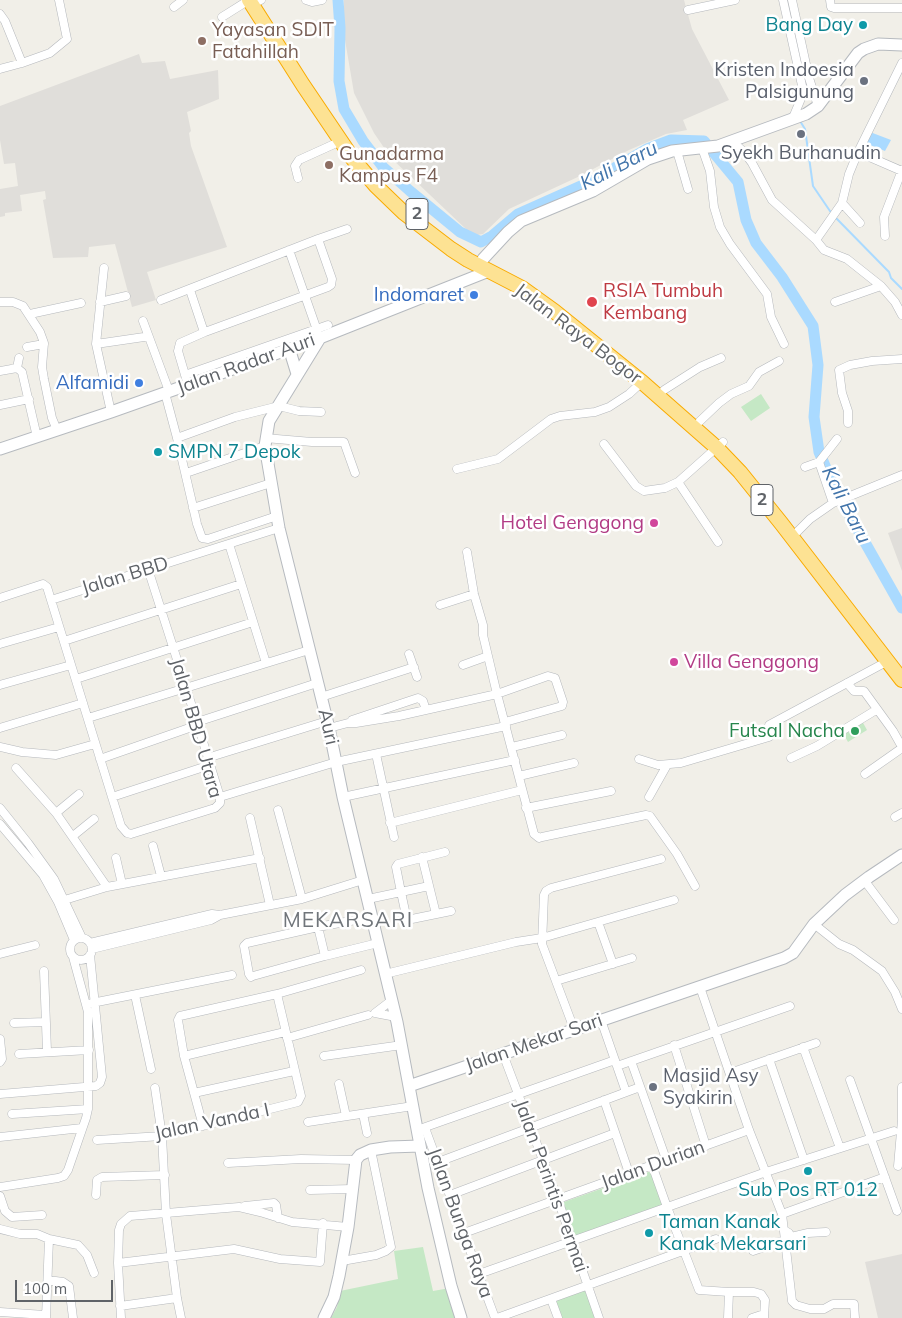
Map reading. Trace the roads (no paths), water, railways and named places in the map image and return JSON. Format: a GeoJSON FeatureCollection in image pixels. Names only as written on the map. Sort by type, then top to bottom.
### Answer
{"type":"FeatureCollection","features":[{"type":"Feature","properties":{"kind":"highway","name":"Jalan Raya Bogor"},"geometry":{"type":"LineString","coordinates":[[255,0],[341,141],[368,177],[404,213],[451,249],[534,287],[642,382],[743,465],[902,669]]}},
{"type":"Feature","properties":{"kind":"highway","name":"Jalan Raya Bogor"},"geometry":{"type":"LineString","coordinates":[[306,83],[367,164],[390,191],[444,235],[486,265]]}},
{"type":"Feature","properties":{"kind":"highway","name":"Jalan Raya Bogor"},"geometry":{"type":"LineString","coordinates":[[580,327],[664,390],[700,421],[902,680]]}},
{"type":"Feature","properties":{"kind":"main road"},"geometry":{"type":"LineString","coordinates":[[486,265],[508,232],[522,221],[593,190],[648,159],[666,152],[718,146],[798,118],[818,106],[853,58],[864,49],[878,44],[902,45]]}},
{"type":"Feature","properties":{"kind":"main road","name":"Jalan Radar Auri"},"geometry":{"type":"LineString","coordinates":[[0,449],[167,392],[187,380],[289,348],[318,334],[486,265]]}},
{"type":"Feature","properties":{"kind":"main road","name":"Auri"},"geometry":{"type":"LineString","coordinates":[[318,334],[269,421],[265,442],[278,522],[328,725],[396,1017],[409,1086]]}},
{"type":"Feature","properties":{"kind":"main road"},"geometry":{"type":"LineString","coordinates":[[289,348],[297,374]]}},
{"type":"Feature","properties":{"kind":"main road","name":"Jalan Mekar Sari"},"geometry":{"type":"LineString","coordinates":[[409,1086],[784,958],[794,952],[814,924],[834,905],[864,880],[902,856]]}},
{"type":"Feature","properties":{"kind":"main road"},"geometry":{"type":"LineString","coordinates":[[409,1086],[413,1106],[421,1129],[420,1146],[451,1286],[461,1318]]}},
{"type":"Feature","properties":{"kind":"main road"},"geometry":{"type":"LineString","coordinates":[[324,1318],[334,1297],[342,1261],[356,1160],[360,1155],[371,1150],[420,1146]]}},
{"type":"Feature","properties":{"kind":"street"},"geometry":{"type":"LineString","coordinates":[[0,69],[50,53],[67,39],[59,0]]}},
{"type":"Feature","properties":{"kind":"street"},"geometry":{"type":"LineString","coordinates":[[174,7],[183,0]]}},
{"type":"Feature","properties":{"kind":"street"},"geometry":{"type":"LineString","coordinates":[[222,17],[255,0]]}},
{"type":"Feature","properties":{"kind":"street"},"geometry":{"type":"LineString","coordinates":[[306,0],[312,2],[322,0]]}},
{"type":"Feature","properties":{"kind":"street"},"geometry":{"type":"LineString","coordinates":[[688,10],[735,0]]}},
{"type":"Feature","properties":{"kind":"street"},"geometry":{"type":"LineString","coordinates":[[783,0],[803,90],[798,118]]}},
{"type":"Feature","properties":{"kind":"street"},"geometry":{"type":"LineString","coordinates":[[792,0],[809,78],[818,106]]}},
{"type":"Feature","properties":{"kind":"street"},"geometry":{"type":"LineString","coordinates":[[830,0],[831,7],[834,8],[902,8]]}},
{"type":"Feature","properties":{"kind":"street"},"geometry":{"type":"LineString","coordinates":[[0,14],[5,21],[22,63]]}},
{"type":"Feature","properties":{"kind":"street"},"geometry":{"type":"LineString","coordinates":[[902,35],[902,45]]}},
{"type":"Feature","properties":{"kind":"street"},"geometry":{"type":"LineString","coordinates":[[816,240],[842,203],[849,174],[858,152],[899,78],[902,63]]}},
{"type":"Feature","properties":{"kind":"street"},"geometry":{"type":"LineString","coordinates":[[298,178],[295,166],[299,160],[341,141]]}},
{"type":"Feature","properties":{"kind":"street"},"geometry":{"type":"LineString","coordinates":[[732,141],[752,163],[772,200],[816,240],[824,250],[847,259],[881,286],[895,302],[902,315]]}},
{"type":"Feature","properties":{"kind":"street"},"geometry":{"type":"LineString","coordinates":[[703,148],[710,171],[714,207],[720,227],[730,244],[767,294],[771,317],[784,344]]}},
{"type":"Feature","properties":{"kind":"street"},"geometry":{"type":"LineString","coordinates":[[677,151],[688,189]]}},
{"type":"Feature","properties":{"kind":"street"},"geometry":{"type":"LineString","coordinates":[[858,152],[902,170],[884,217],[885,236]]}},
{"type":"Feature","properties":{"kind":"street"},"geometry":{"type":"LineString","coordinates":[[842,203],[860,223]]}},
{"type":"Feature","properties":{"kind":"street"},"geometry":{"type":"LineString","coordinates":[[161,300],[347,229]]}},
{"type":"Feature","properties":{"kind":"street"},"geometry":{"type":"LineString","coordinates":[[318,239],[332,279],[332,283],[328,288],[204,332],[182,342],[178,345],[178,351],[187,380],[318,334],[328,325]]}},
{"type":"Feature","properties":{"kind":"street"},"geometry":{"type":"LineString","coordinates":[[288,250],[318,334]]}},
{"type":"Feature","properties":{"kind":"street"},"geometry":{"type":"LineString","coordinates":[[104,268],[96,344],[111,412]]}},
{"type":"Feature","properties":{"kind":"street"},"geometry":{"type":"LineString","coordinates":[[835,302],[881,286]]}},
{"type":"Feature","properties":{"kind":"street"},"geometry":{"type":"LineString","coordinates":[[190,290],[204,332]]}},
{"type":"Feature","properties":{"kind":"street"},"geometry":{"type":"LineString","coordinates":[[100,302],[126,296]]}},
{"type":"Feature","properties":{"kind":"street"},"geometry":{"type":"LineString","coordinates":[[0,302],[18,303],[24,306],[40,332],[44,344],[43,373],[52,418],[57,430]]}},
{"type":"Feature","properties":{"kind":"street"},"geometry":{"type":"LineString","coordinates":[[30,314],[81,303]]}},
{"type":"Feature","properties":{"kind":"street"},"geometry":{"type":"LineString","coordinates":[[143,321],[167,392],[201,536],[204,539],[278,522]]}},
{"type":"Feature","properties":{"kind":"street"},"geometry":{"type":"LineString","coordinates":[[96,344],[144,337]]}},
{"type":"Feature","properties":{"kind":"street"},"geometry":{"type":"LineString","coordinates":[[27,347],[44,344]]}},
{"type":"Feature","properties":{"kind":"street"},"geometry":{"type":"LineString","coordinates":[[17,368],[19,358]]}},
{"type":"Feature","properties":{"kind":"street"},"geometry":{"type":"LineString","coordinates":[[664,390],[700,367],[722,358]]}},
{"type":"Feature","properties":{"kind":"street"},"geometry":{"type":"LineString","coordinates":[[848,423],[848,411],[842,393],[839,370],[850,365],[872,361],[902,359]]}},
{"type":"Feature","properties":{"kind":"street"},"geometry":{"type":"LineString","coordinates":[[700,421],[731,394],[749,386],[759,372],[779,360]]}},
{"type":"Feature","properties":{"kind":"street"},"geometry":{"type":"LineString","coordinates":[[154,361],[167,392]]}},
{"type":"Feature","properties":{"kind":"street"},"geometry":{"type":"LineString","coordinates":[[0,371],[17,368]]}},
{"type":"Feature","properties":{"kind":"street"},"geometry":{"type":"LineString","coordinates":[[17,368],[24,375],[37,437]]}},
{"type":"Feature","properties":{"kind":"street"},"geometry":{"type":"LineString","coordinates":[[457,469],[498,459],[551,419],[560,416],[595,412],[609,407],[630,394],[642,382]]}},
{"type":"Feature","properties":{"kind":"street"},"geometry":{"type":"LineString","coordinates":[[0,405],[29,399]]}},
{"type":"Feature","properties":{"kind":"street"},"geometry":{"type":"LineString","coordinates":[[177,438],[235,417],[279,406],[300,411],[321,412]]}},
{"type":"Feature","properties":{"kind":"street"},"geometry":{"type":"LineString","coordinates":[[805,467],[819,461],[837,439]]}},
{"type":"Feature","properties":{"kind":"street"},"geometry":{"type":"LineString","coordinates":[[186,473],[265,442],[344,442],[356,473]]}},
{"type":"Feature","properties":{"kind":"street"},"geometry":{"type":"LineString","coordinates":[[604,444],[636,486],[644,491],[665,488],[678,482],[720,445]]}},
{"type":"Feature","properties":{"kind":"street"},"geometry":{"type":"LineString","coordinates":[[819,461],[834,503]]}},
{"type":"Feature","properties":{"kind":"street"},"geometry":{"type":"LineString","coordinates":[[797,532],[810,519],[834,503],[902,475]]}},
{"type":"Feature","properties":{"kind":"street"},"geometry":{"type":"LineString","coordinates":[[678,482],[718,542]]}},
{"type":"Feature","properties":{"kind":"street"},"geometry":{"type":"LineString","coordinates":[[193,508],[271,483]]}},
{"type":"Feature","properties":{"kind":"street","name":"Jalan BBD"},"geometry":{"type":"LineString","coordinates":[[51,600],[229,544],[278,522]]}},
{"type":"Feature","properties":{"kind":"street"},"geometry":{"type":"LineString","coordinates":[[229,544],[266,662]]}},
{"type":"Feature","properties":{"kind":"street"},"geometry":{"type":"LineString","coordinates":[[466,552],[497,694],[534,834],[539,838],[646,815],[650,816],[677,854],[695,886]]}},
{"type":"Feature","properties":{"kind":"street","name":"Jalan BBD Utara"},"geometry":{"type":"LineString","coordinates":[[76,679],[121,826],[127,833],[130,834],[215,808],[219,805],[220,797],[148,569]]}},
{"type":"Feature","properties":{"kind":"street"},"geometry":{"type":"LineString","coordinates":[[0,598],[44,584],[47,587],[76,679],[253,622]]}},
{"type":"Feature","properties":{"kind":"street"},"geometry":{"type":"LineString","coordinates":[[64,641],[241,584]]}},
{"type":"Feature","properties":{"kind":"street"},"geometry":{"type":"LineString","coordinates":[[440,605],[474,594]]}},
{"type":"Feature","properties":{"kind":"street"},"geometry":{"type":"LineString","coordinates":[[0,644],[59,628]]}},
{"type":"Feature","properties":{"kind":"street"},"geometry":{"type":"LineString","coordinates":[[88,718],[309,650]]}},
{"type":"Feature","properties":{"kind":"street"},"geometry":{"type":"LineString","coordinates":[[409,654],[417,676]]}},
{"type":"Feature","properties":{"kind":"street"},"geometry":{"type":"LineString","coordinates":[[463,665],[488,656]]}},
{"type":"Feature","properties":{"kind":"street"},"geometry":{"type":"LineString","coordinates":[[639,759],[658,764],[681,764],[769,737],[769,725],[888,661]]}},
{"type":"Feature","properties":{"kind":"street"},"geometry":{"type":"LineString","coordinates":[[0,685],[71,665]]}},
{"type":"Feature","properties":{"kind":"street"},"geometry":{"type":"LineString","coordinates":[[321,697],[414,667]]}},
{"type":"Feature","properties":{"kind":"street"},"geometry":{"type":"LineString","coordinates":[[112,797],[208,762],[328,725],[399,716],[497,694],[550,676],[556,680],[563,702],[562,706],[506,724],[336,762],[220,797]]}},
{"type":"Feature","properties":{"kind":"street"},"geometry":{"type":"LineString","coordinates":[[100,759],[192,727],[197,722],[317,683]]}},
{"type":"Feature","properties":{"kind":"street"},"geometry":{"type":"LineString","coordinates":[[847,683],[854,691],[864,691],[876,710],[893,730],[902,760]]}},
{"type":"Feature","properties":{"kind":"street"},"geometry":{"type":"LineString","coordinates":[[348,722],[361,716],[419,698],[423,701],[426,710]]}},
{"type":"Feature","properties":{"kind":"street"},"geometry":{"type":"LineString","coordinates":[[0,728],[84,703]]}},
{"type":"Feature","properties":{"kind":"street"},"geometry":{"type":"LineString","coordinates":[[396,705],[399,716]]}},
{"type":"Feature","properties":{"kind":"street"},"geometry":{"type":"LineString","coordinates":[[790,758],[817,746],[876,710]]}},
{"type":"Feature","properties":{"kind":"street"},"geometry":{"type":"LineString","coordinates":[[512,747],[562,736]]}},
{"type":"Feature","properties":{"kind":"street"},"geometry":{"type":"LineString","coordinates":[[0,747],[22,752],[56,755],[95,744]]}},
{"type":"Feature","properties":{"kind":"street"},"geometry":{"type":"LineString","coordinates":[[865,774],[900,749]]}},
{"type":"Feature","properties":{"kind":"street"},"geometry":{"type":"LineString","coordinates":[[376,754],[394,836]]}},
{"type":"Feature","properties":{"kind":"street"},"geometry":{"type":"LineString","coordinates":[[344,798],[515,760]]}},
{"type":"Feature","properties":{"kind":"street"},"geometry":{"type":"LineString","coordinates":[[519,776],[574,762]]}},
{"type":"Feature","properties":{"kind":"street"},"geometry":{"type":"LineString","coordinates":[[649,797],[668,765]]}},
{"type":"Feature","properties":{"kind":"street"},"geometry":{"type":"LineString","coordinates":[[16,768],[56,813],[107,887]]}},
{"type":"Feature","properties":{"kind":"street"},"geometry":{"type":"LineString","coordinates":[[390,822],[522,790]]}},
{"type":"Feature","properties":{"kind":"street"},"geometry":{"type":"LineString","coordinates":[[526,808],[611,791]]}},
{"type":"Feature","properties":{"kind":"street"},"geometry":{"type":"LineString","coordinates":[[56,813],[80,794]]}},
{"type":"Feature","properties":{"kind":"street"},"geometry":{"type":"LineString","coordinates":[[0,808],[46,866],[78,939],[91,949]]}},
{"type":"Feature","properties":{"kind":"street"},"geometry":{"type":"LineString","coordinates":[[278,810],[302,899]]}},
{"type":"Feature","properties":{"kind":"street"},"geometry":{"type":"LineString","coordinates":[[250,818],[270,905]]}},
{"type":"Feature","properties":{"kind":"street"},"geometry":{"type":"LineString","coordinates":[[73,836],[94,819]]}},
{"type":"Feature","properties":{"kind":"street"},"geometry":{"type":"LineString","coordinates":[[0,824],[43,875],[61,900]]}},
{"type":"Feature","properties":{"kind":"street"},"geometry":{"type":"LineString","coordinates":[[153,846],[161,876]]}},
{"type":"Feature","properties":{"kind":"street"},"geometry":{"type":"LineString","coordinates":[[445,852],[397,865],[400,892],[407,920],[450,911]]}},
{"type":"Feature","properties":{"kind":"street"},"geometry":{"type":"LineString","coordinates":[[116,858],[122,884]]}},
{"type":"Feature","properties":{"kind":"street"},"geometry":{"type":"LineString","coordinates":[[61,900],[107,887],[260,858]]}},
{"type":"Feature","properties":{"kind":"street"},"geometry":{"type":"LineString","coordinates":[[422,858],[436,914]]}},
{"type":"Feature","properties":{"kind":"street"},"geometry":{"type":"LineString","coordinates":[[574,1029],[542,938],[544,895],[546,891],[661,859]]}},
{"type":"Feature","properties":{"kind":"street"},"geometry":{"type":"LineString","coordinates":[[73,957],[82,960],[91,949],[211,920],[220,915],[302,899],[363,880]]}},
{"type":"Feature","properties":{"kind":"street"},"geometry":{"type":"LineString","coordinates":[[864,880],[894,920]]}},
{"type":"Feature","properties":{"kind":"street"},"geometry":{"type":"LineString","coordinates":[[368,900],[429,886]]}},
{"type":"Feature","properties":{"kind":"street"},"geometry":{"type":"LineString","coordinates":[[385,974],[516,942],[542,938],[674,900]]}},
{"type":"Feature","properties":{"kind":"street"},"geometry":{"type":"LineString","coordinates":[[372,918],[318,927],[247,943],[244,946],[250,976],[378,943]]}},
{"type":"Feature","properties":{"kind":"street"},"geometry":{"type":"LineString","coordinates":[[598,922],[614,964]]}},
{"type":"Feature","properties":{"kind":"street"},"geometry":{"type":"LineString","coordinates":[[814,924],[839,944],[853,950],[882,971],[895,992],[902,1009]]}},
{"type":"Feature","properties":{"kind":"street"},"geometry":{"type":"LineString","coordinates":[[318,927],[325,956]]}},
{"type":"Feature","properties":{"kind":"street"},"geometry":{"type":"LineString","coordinates":[[0,1094],[99,1084],[102,1077],[91,1003],[70,952],[70,947],[78,939]]}},
{"type":"Feature","properties":{"kind":"street"},"geometry":{"type":"LineString","coordinates":[[0,954],[35,945]]}},
{"type":"Feature","properties":{"kind":"street"},"geometry":{"type":"LineString","coordinates":[[0,1187],[58,1178],[64,1176],[68,1170],[88,1108],[91,949]]}},
{"type":"Feature","properties":{"kind":"street"},"geometry":{"type":"LineString","coordinates":[[556,981],[632,958]]}},
{"type":"Feature","properties":{"kind":"street"},"geometry":{"type":"LineString","coordinates":[[202,1126],[184,1056],[178,1020],[180,1016],[277,994],[361,970]]}},
{"type":"Feature","properties":{"kind":"street"},"geometry":{"type":"LineString","coordinates":[[44,971],[47,1051]]}},
{"type":"Feature","properties":{"kind":"street"},"geometry":{"type":"LineString","coordinates":[[91,1003],[232,975]]}},
{"type":"Feature","properties":{"kind":"street"},"geometry":{"type":"LineString","coordinates":[[700,987],[749,1130],[782,1214],[792,1301],[796,1305],[810,1309],[825,1309],[832,1304],[854,1304],[855,1318]]}},
{"type":"Feature","properties":{"kind":"street"},"geometry":{"type":"LineString","coordinates":[[194,1093],[294,1071],[277,994]]}},
{"type":"Feature","properties":{"kind":"street"},"geometry":{"type":"LineString","coordinates":[[135,995],[151,1069]]}},
{"type":"Feature","properties":{"kind":"street"},"geometry":{"type":"LineString","coordinates":[[392,1000],[375,1012],[396,1017]]}},
{"type":"Feature","properties":{"kind":"street"},"geometry":{"type":"LineString","coordinates":[[421,1129],[518,1094],[616,1063],[632,1061],[790,1006]]}},
{"type":"Feature","properties":{"kind":"street"},"geometry":{"type":"LineString","coordinates":[[184,1056],[286,1035],[368,1015]]}},
{"type":"Feature","properties":{"kind":"street"},"geometry":{"type":"LineString","coordinates":[[601,1020],[626,1092]]}},
{"type":"Feature","properties":{"kind":"street"},"geometry":{"type":"LineString","coordinates":[[14,1023],[46,1022]]}},
{"type":"Feature","properties":{"kind":"street"},"geometry":{"type":"LineString","coordinates":[[0,1038],[2,1059],[0,1062]]}},
{"type":"Feature","properties":{"kind":"street"},"geometry":{"type":"LineString","coordinates":[[730,1073],[816,1043]]}},
{"type":"Feature","properties":{"kind":"street"},"geometry":{"type":"LineString","coordinates":[[324,1056],[402,1045]]}},
{"type":"Feature","properties":{"kind":"street"},"geometry":{"type":"LineString","coordinates":[[674,1045],[706,1146]]}},
{"type":"Feature","properties":{"kind":"street"},"geometry":{"type":"LineString","coordinates":[[803,1047],[840,1148]]}},
{"type":"Feature","properties":{"kind":"street"},"geometry":{"type":"LineString","coordinates":[[19,1054],[88,1050]]}},
{"type":"Feature","properties":{"kind":"street","name":"Jalan Perintis Permai"},"geometry":{"type":"LineString","coordinates":[[504,1054],[599,1318]]}},
{"type":"Feature","properties":{"kind":"street"},"geometry":{"type":"LineString","coordinates":[[769,1059],[804,1160]]}},
{"type":"Feature","properties":{"kind":"street"},"geometry":{"type":"LineString","coordinates":[[632,1061],[666,1160]]}},
{"type":"Feature","properties":{"kind":"street","name":"Jalan Vanda I"},"geometry":{"type":"LineString","coordinates":[[98,1140],[162,1136],[297,1103],[301,1098],[294,1071]]}},
{"type":"Feature","properties":{"kind":"street"},"geometry":{"type":"LineString","coordinates":[[850,1080],[896,1211]]}},
{"type":"Feature","properties":{"kind":"street"},"geometry":{"type":"LineString","coordinates":[[339,1084],[346,1116]]}},
{"type":"Feature","properties":{"kind":"street"},"geometry":{"type":"LineString","coordinates":[[438,1162],[640,1087]]}},
{"type":"Feature","properties":{"kind":"street"},"geometry":{"type":"LineString","coordinates":[[155,1088],[162,1136],[166,1214],[181,1318]]}},
{"type":"Feature","properties":{"kind":"street"},"geometry":{"type":"LineString","coordinates":[[898,1166],[902,1120],[902,1088]]}},
{"type":"Feature","properties":{"kind":"street"},"geometry":{"type":"LineString","coordinates":[[604,1100],[629,1173]]}},
{"type":"Feature","properties":{"kind":"street"},"geometry":{"type":"LineString","coordinates":[[308,1122],[413,1106]]}},
{"type":"Feature","properties":{"kind":"street"},"geometry":{"type":"LineString","coordinates":[[12,1114],[88,1108]]}},
{"type":"Feature","properties":{"kind":"street"},"geometry":{"type":"LineString","coordinates":[[363,1114],[367,1133]]}},
{"type":"Feature","properties":{"kind":"street"},"geometry":{"type":"LineString","coordinates":[[0,1138],[82,1128]]}},
{"type":"Feature","properties":{"kind":"street","name":"Jalan Bunga Raya"},"geometry":{"type":"LineString","coordinates":[[421,1129],[438,1162],[496,1318]]}},
{"type":"Feature","properties":{"kind":"street","name":"Jalan Durian"},"geometry":{"type":"LineString","coordinates":[[464,1233],[749,1130]]}},
{"type":"Feature","properties":{"kind":"street"},"geometry":{"type":"LineString","coordinates":[[479,1274],[766,1172],[894,1130]]}},
{"type":"Feature","properties":{"kind":"street"},"geometry":{"type":"LineString","coordinates":[[450,1195],[615,1133]]}},
{"type":"Feature","properties":{"kind":"street"},"geometry":{"type":"LineString","coordinates":[[342,1261],[376,1255],[391,1247],[371,1150]]}},
{"type":"Feature","properties":{"kind":"street"},"geometry":{"type":"LineString","coordinates":[[228,1163],[326,1159],[356,1160]]}},
{"type":"Feature","properties":{"kind":"street"},"geometry":{"type":"LineString","coordinates":[[652,1165],[697,1286],[703,1291],[754,1292],[761,1294],[765,1300],[764,1316],[752,1318]]}},
{"type":"Feature","properties":{"kind":"street"},"geometry":{"type":"LineString","coordinates":[[96,1195],[97,1180],[102,1177],[165,1175]]}},
{"type":"Feature","properties":{"kind":"street"},"geometry":{"type":"LineString","coordinates":[[782,1214],[885,1177]]}},
{"type":"Feature","properties":{"kind":"street"},"geometry":{"type":"LineString","coordinates":[[310,1190],[353,1188]]}},
{"type":"Feature","properties":{"kind":"street"},"geometry":{"type":"LineString","coordinates":[[0,1196],[5,1211],[12,1217],[42,1215]]}},
{"type":"Feature","properties":{"kind":"street"},"geometry":{"type":"LineString","coordinates":[[121,1318],[118,1263],[120,1230],[125,1220],[135,1215],[166,1214],[274,1203],[278,1218]]}},
{"type":"Feature","properties":{"kind":"street"},"geometry":{"type":"LineString","coordinates":[[239,1207],[292,1222],[323,1223],[348,1227]]}},
{"type":"Feature","properties":{"kind":"street"},"geometry":{"type":"LineString","coordinates":[[118,1263],[234,1249],[280,1259],[320,1262],[323,1223]]}},
{"type":"Feature","properties":{"kind":"street"},"geometry":{"type":"LineString","coordinates":[[0,1229],[20,1234],[37,1234],[49,1239],[78,1245],[87,1255],[94,1273]]}},
{"type":"Feature","properties":{"kind":"street"},"geometry":{"type":"LineString","coordinates":[[784,1230],[792,1237],[808,1233],[826,1232]]}},
{"type":"Feature","properties":{"kind":"street"},"geometry":{"type":"LineString","coordinates":[[496,1318],[716,1238]]}},
{"type":"Feature","properties":{"kind":"street"},"geometry":{"type":"LineString","coordinates":[[0,1312],[45,1316],[49,1239]]}},
{"type":"Feature","properties":{"kind":"street"},"geometry":{"type":"LineString","coordinates":[[754,1251],[784,1240]]}},
{"type":"Feature","properties":{"kind":"street"},"geometry":{"type":"LineString","coordinates":[[48,1280],[63,1282],[69,1286],[73,1318]]}},
{"type":"Feature","properties":{"kind":"street"},"geometry":{"type":"LineString","coordinates":[[728,1318],[730,1292]]}},
{"type":"Feature","properties":{"kind":"street"},"geometry":{"type":"LineString","coordinates":[[120,1306],[177,1298]]}},
{"type":"Feature","properties":{"kind":"street"},"geometry":{"type":"LineString","coordinates":[[551,1299],[558,1318]]}},
{"type":"Feature","properties":{"kind":"water"},"geometry":{"type":"Polygon","coordinates":[[[870,132],[891,140],[885,151],[865,143],[870,132]]]}},
{"type":"Feature","properties":{"kind":"waterway","name":"Kali Baru"},"geometry":{"type":"LineString","coordinates":[[338,0],[340,28],[339,81],[344,109],[363,141],[383,167],[460,232],[481,242],[492,236],[518,214],[592,181],[647,149],[671,140],[704,141],[738,182],[746,220],[756,243],[782,277],[813,326],[818,365],[814,417],[819,452],[836,491],[902,608]]}},
{"type":"Feature","properties":{"kind":"waterway"},"geometry":{"type":"LineString","coordinates":[[787,0],[791,20]]}},
{"type":"Feature","properties":{"kind":"waterway"},"geometry":{"type":"LineString","coordinates":[[800,121],[805,129],[813,186],[832,214]]}},
{"type":"Feature","properties":{"kind":"waterway"},"geometry":{"type":"LineString","coordinates":[[835,217],[889,272],[891,278],[902,289]]}},
{"type":"Feature","properties":{"kind":"place","name":"Bang Day"},"geometry":{"type":"Point","coordinates":[863,25]}},
{"type":"Feature","properties":{"kind":"place","name":"Yayasan SDIT Fatahillah"},"geometry":{"type":"Point","coordinates":[202,41]}},
{"type":"Feature","properties":{"kind":"place","name":"Kristen Indoesia Palsigunung"},"geometry":{"type":"Point","coordinates":[864,81]}},
{"type":"Feature","properties":{"kind":"place","name":"Syekh Burhanudin"},"geometry":{"type":"Point","coordinates":[801,134]}},
{"type":"Feature","properties":{"kind":"place","name":"Gunadarma Kampus F4"},"geometry":{"type":"Point","coordinates":[329,165]}},
{"type":"Feature","properties":{"kind":"place","name":"Indomaret"},"geometry":{"type":"Point","coordinates":[474,295]}},
{"type":"Feature","properties":{"kind":"place","name":"RSIA Tumbuh Kembang"},"geometry":{"type":"Point","coordinates":[592,302]}},
{"type":"Feature","properties":{"kind":"place","name":"Alfamidi"},"geometry":{"type":"Point","coordinates":[139,383]}},
{"type":"Feature","properties":{"kind":"place","name":"SMPN 7 Depok"},"geometry":{"type":"Point","coordinates":[158,452]}},
{"type":"Feature","properties":{"kind":"place","name":"Hotel Genggong"},"geometry":{"type":"Point","coordinates":[654,523]}},
{"type":"Feature","properties":{"kind":"place","name":"Villa Genggong"},"geometry":{"type":"Point","coordinates":[674,662]}},
{"type":"Feature","properties":{"kind":"place","name":"Futsal Nacha"},"geometry":{"type":"Point","coordinates":[855,731]}},
{"type":"Feature","properties":{"kind":"place","name":"Masjid Asy Syakirin"},"geometry":{"type":"Point","coordinates":[653,1087]}},
{"type":"Feature","properties":{"kind":"place","name":"Sub Pos RT 012"},"geometry":{"type":"Point","coordinates":[808,1171]}},
{"type":"Feature","properties":{"kind":"place","name":"Taman Kanak Kanak Mekarsari"},"geometry":{"type":"Point","coordinates":[649,1233]}},
{"type":"Feature","properties":{"kind":"district","name":"MEKARSARI"},"geometry":{"type":"Point","coordinates":[348,921]}}]}
